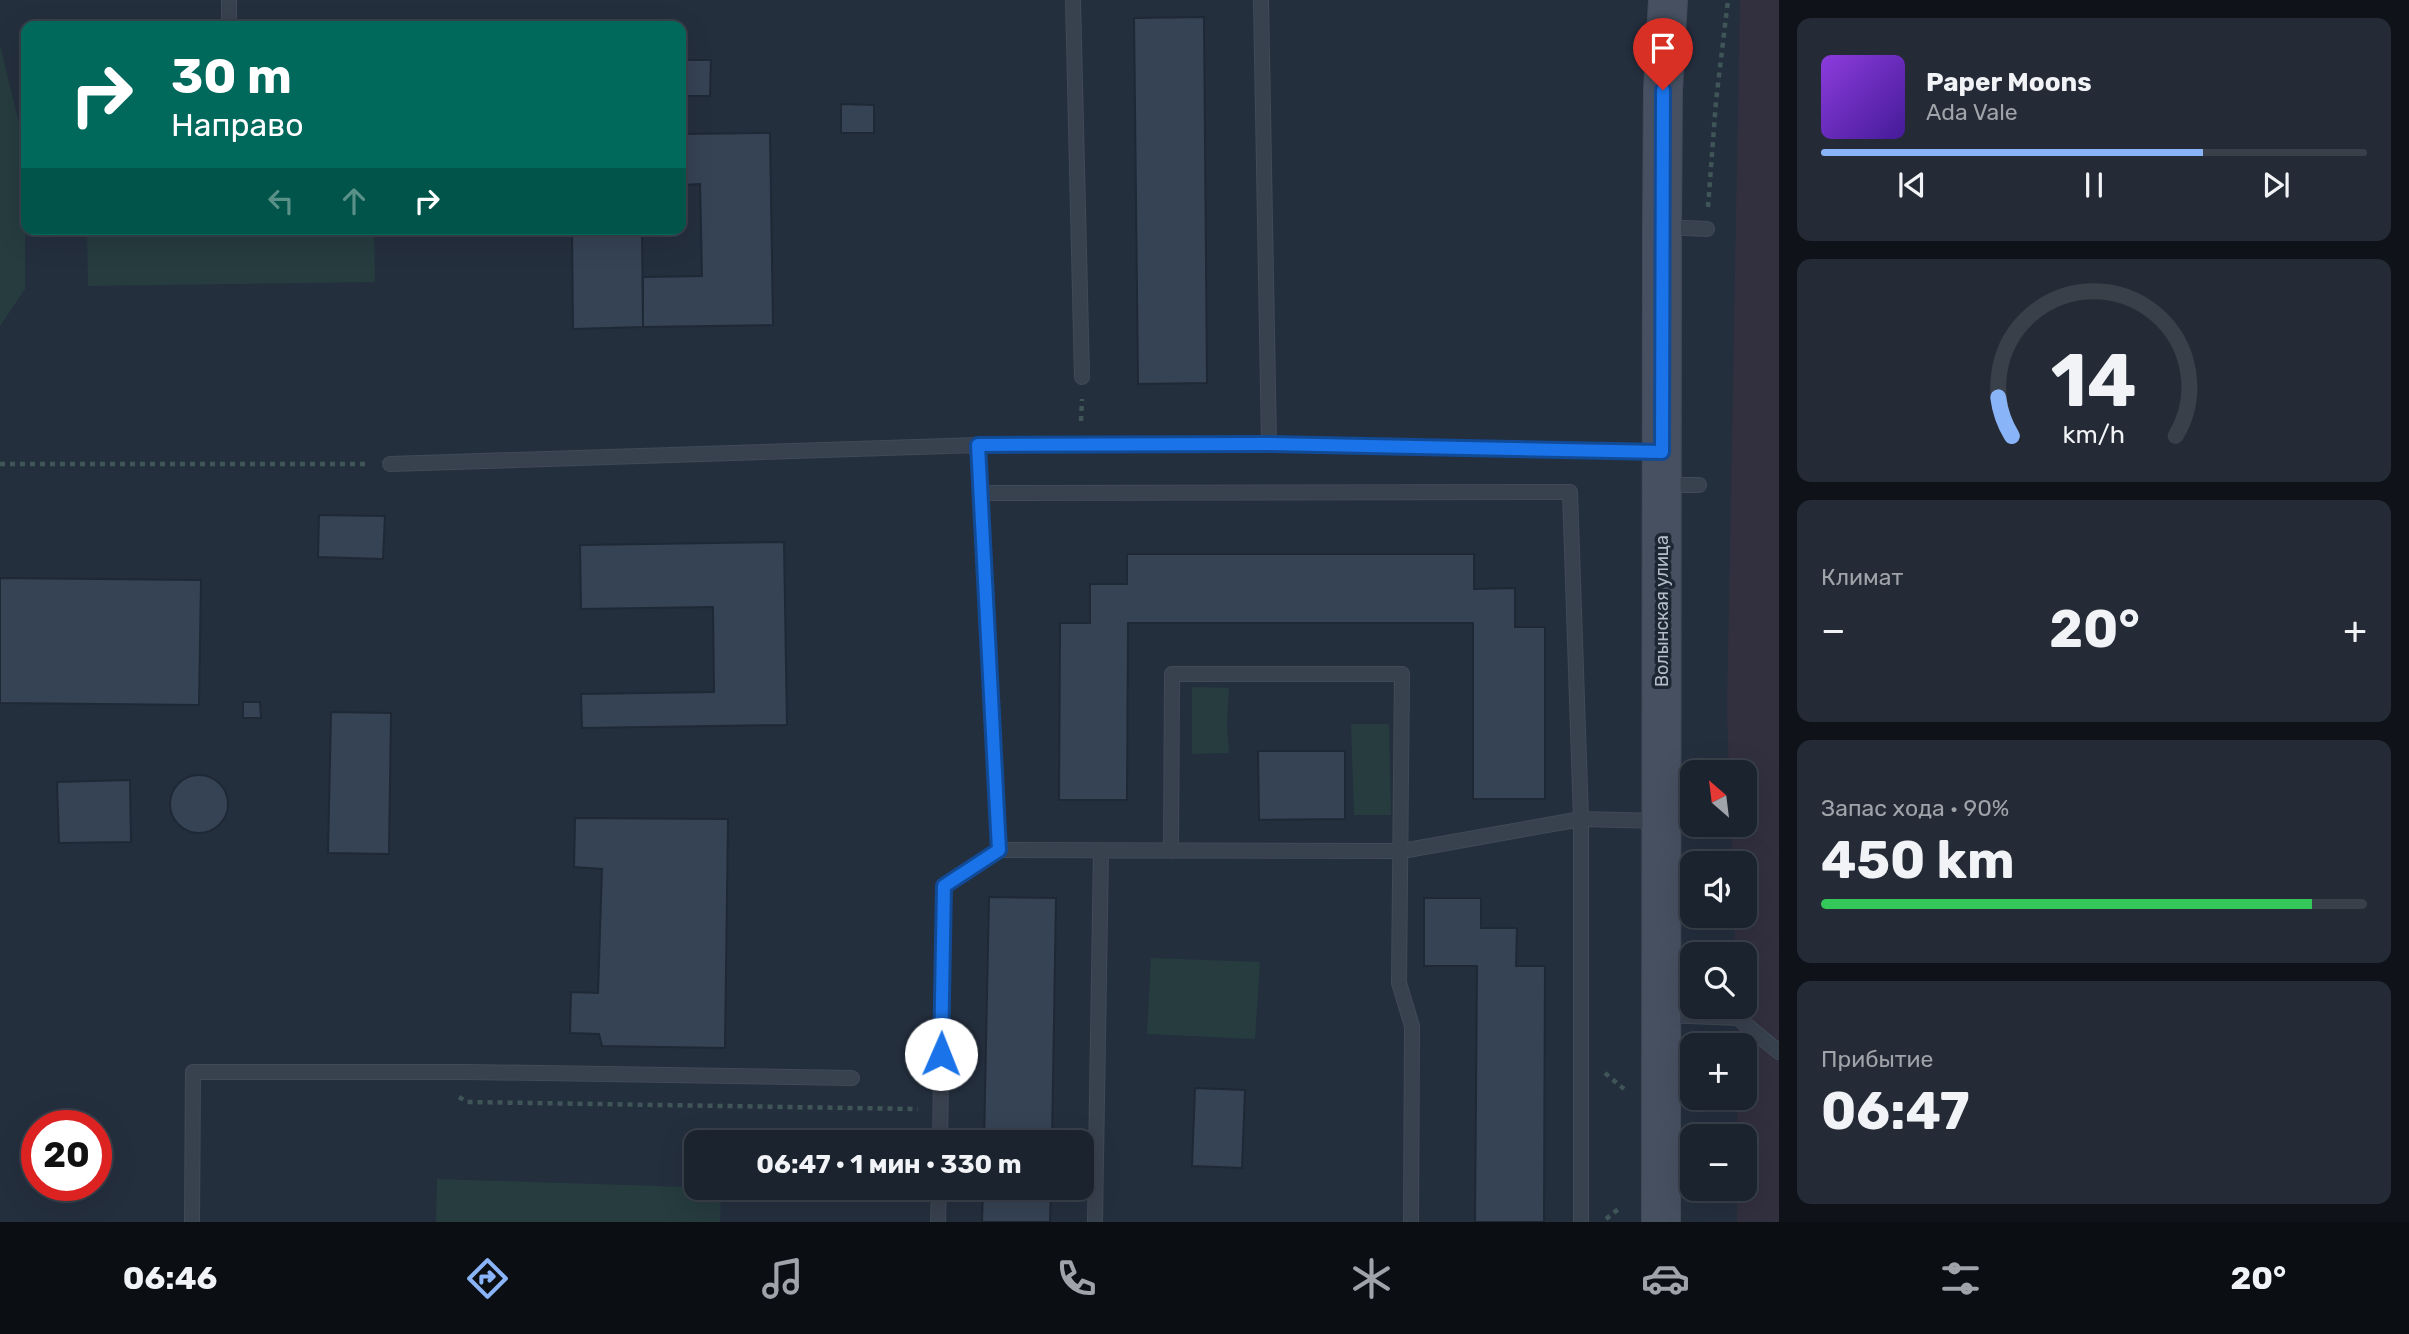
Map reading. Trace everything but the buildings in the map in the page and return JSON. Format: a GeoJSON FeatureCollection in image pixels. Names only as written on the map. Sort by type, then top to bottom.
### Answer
{"type":"FeatureCollection","features":[{"type":"Feature","properties":{"kind":"street","name":"Волынская улица"},"geometry":{"type":"LineString","coordinates":[[1661,1222],[1662,227],[1663,90],[1668,0]]}},
{"type":"Feature","properties":{"kind":"lane"},"geometry":{"type":"LineString","coordinates":[[229,0],[229,21]]}},
{"type":"Feature","properties":{"kind":"lane"},"geometry":{"type":"LineString","coordinates":[[1073,0],[1082,377]]}},
{"type":"Feature","properties":{"kind":"lane"},"geometry":{"type":"LineString","coordinates":[[1261,0],[1269,444]]}},
{"type":"Feature","properties":{"kind":"lane"},"geometry":{"type":"LineString","coordinates":[[1662,227],[1707,229]]}},
{"type":"Feature","properties":{"kind":"lane"},"geometry":{"type":"LineString","coordinates":[[390,464],[978,445],[1269,444],[1662,469],[1699,485]]}},
{"type":"Feature","properties":{"kind":"lane"},"geometry":{"type":"LineString","coordinates":[[978,445],[999,850]]}},
{"type":"Feature","properties":{"kind":"lane"},"geometry":{"type":"LineString","coordinates":[[981,493],[1570,492],[1581,819],[1581,1222]]}},
{"type":"Feature","properties":{"kind":"lane"},"geometry":{"type":"LineString","coordinates":[[1171,851],[1172,674],[1402,674],[1399,983],[1412,1026],[1411,1222]]}},
{"type":"Feature","properties":{"kind":"lane"},"geometry":{"type":"LineString","coordinates":[[940,1130],[944,886],[999,850],[1402,851],[1581,819],[1662,821]]}},
{"type":"Feature","properties":{"kind":"lane"},"geometry":{"type":"LineString","coordinates":[[1094,1222],[1101,850]]}},
{"type":"Feature","properties":{"kind":"lane"},"geometry":{"type":"LineString","coordinates":[[1663,1015],[1738,1018],[1779,1052]]}},
{"type":"Feature","properties":{"kind":"lane"},"geometry":{"type":"LineString","coordinates":[[192,1222],[193,1072],[852,1078]]}},
{"type":"Feature","properties":{"kind":"lane"},"geometry":{"type":"LineString","coordinates":[[938,1222],[939,1200]]}},
{"type":"Feature","properties":{"kind":"path"},"geometry":{"type":"LineString","coordinates":[[1707,229],[1716,101],[1728,0]]}},
{"type":"Feature","properties":{"kind":"path"},"geometry":{"type":"LineString","coordinates":[[1080,445],[1082,377]]}},
{"type":"Feature","properties":{"kind":"path"},"geometry":{"type":"LineString","coordinates":[[1,463],[390,464]]}},
{"type":"Feature","properties":{"kind":"path"},"geometry":{"type":"LineString","coordinates":[[416,1072],[467,1102],[940,1110]]}},
{"type":"Feature","properties":{"kind":"path"},"geometry":{"type":"LineString","coordinates":[[1606,1222],[1606,1218],[1621,1207]]}},
{"type":"Feature","properties":{"kind":"shaded area"},"geometry":{"type":"Polygon","coordinates":[[[1740,0],[1779,0],[1779,1222],[1737,1222],[1737,1201],[1757,1201],[1757,1124],[1737,1124],[1737,1110],[1757,1110],[1757,1033],[1738,1033],[1737,1019],[1757,1019],[1757,942],[1735,942],[1734,928],[1757,928],[1757,851],[1732,851],[1731,837],[1757,837],[1757,760],[1729,760],[1727,712],[1740,0]]]}},
{"type":"Feature","properties":{"kind":"green space"},"geometry":{"type":"Polygon","coordinates":[[[0,45],[21,132],[21,235],[25,235],[25,289],[0,326],[0,45]]]}},
{"type":"Feature","properties":{"kind":"green space"},"geometry":{"type":"Polygon","coordinates":[[[87,235],[374,235],[375,282],[88,286],[87,235]]]}},
{"type":"Feature","properties":{"kind":"green space"},"geometry":{"type":"Polygon","coordinates":[[[1192,687],[1229,688],[1229,753],[1192,754],[1192,687]]]}},
{"type":"Feature","properties":{"kind":"green space"},"geometry":{"type":"Polygon","coordinates":[[[1351,724],[1389,724],[1391,815],[1354,815],[1351,724]]]}},
{"type":"Feature","properties":{"kind":"green space"},"geometry":{"type":"Polygon","coordinates":[[[1151,958],[1260,962],[1255,1039],[1147,1034],[1151,958]]]}},
{"type":"Feature","properties":{"kind":"green space"},"geometry":{"type":"Polygon","coordinates":[[[437,1179],[684,1187],[684,1200],[721,1200],[720,1222],[436,1222],[437,1179]]]}},
{"type":"Feature","properties":{"kind":"route"},"geometry":{"type":"LineString","coordinates":[[941,1054],[944,886],[999,850],[978,445],[1269,444],[1662,452],[1663,90]]}}]}
